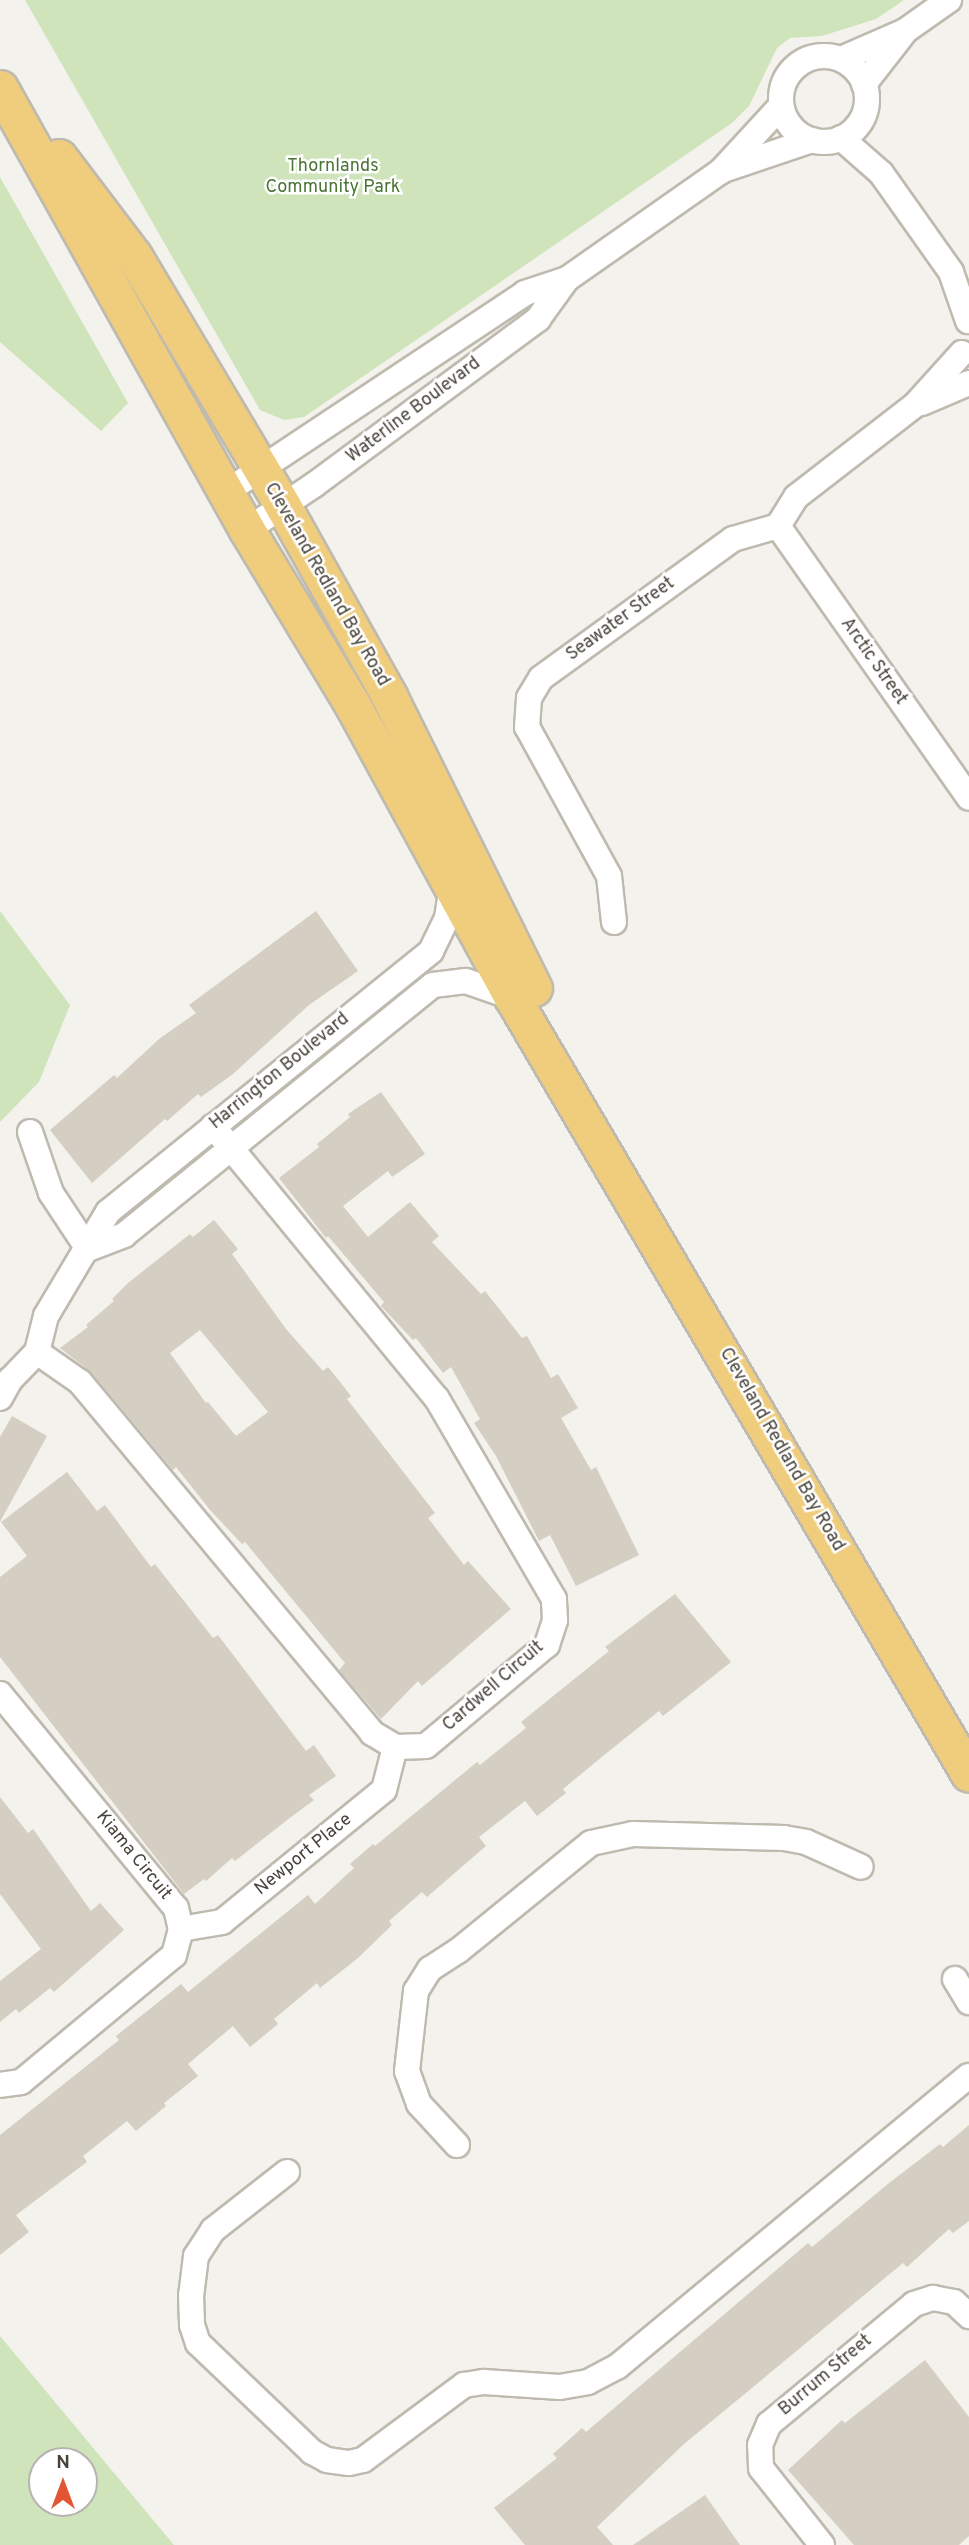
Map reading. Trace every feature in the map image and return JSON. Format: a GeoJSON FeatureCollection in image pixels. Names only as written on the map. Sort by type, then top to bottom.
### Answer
{"type":"FeatureCollection","features":[{"type":"Feature","properties":{"kind":"highway","name":"Cleveland Redland Bay Road"},"geometry":{"type":"LineString","coordinates":[[0,78],[134,256],[283,506],[389,696],[536,993],[591,1127]]}},
{"type":"Feature","properties":{"kind":"highway","name":"Cleveland Redland Bay Road"},"geometry":{"type":"LineString","coordinates":[[0,88],[247,530],[352,704],[512,997],[591,1127],[969,1774]]}},
{"type":"Feature","properties":{"kind":"street"},"geometry":{"type":"LineString","coordinates":[[841,59],[905,31],[949,0]]}},
{"type":"Feature","properties":{"kind":"street"},"geometry":{"type":"LineString","coordinates":[[864,84],[905,31]]}},
{"type":"Feature","properties":{"kind":"street"},"geometry":{"type":"LineString","coordinates":[[815,57],[841,59],[851,65],[864,84],[867,106],[858,125],[841,138],[812,140],[791,127],[781,106],[785,80],[792,69],[815,57]]}},
{"type":"Feature","properties":{"kind":"street","name":"Waterline Boulevard"},"geometry":{"type":"LineString","coordinates":[[226,492],[525,293],[567,279],[721,171],[781,106]]}},
{"type":"Feature","properties":{"kind":"street"},"geometry":{"type":"LineString","coordinates":[[863,116],[881,173]]}},
{"type":"Feature","properties":{"kind":"street"},"geometry":{"type":"LineString","coordinates":[[778,526],[796,497],[915,405],[965,360],[962,336],[968,320],[960,278],[881,173],[841,138]]}},
{"type":"Feature","properties":{"kind":"street","name":"Waterline Boulevard"},"geometry":{"type":"LineString","coordinates":[[721,171],[812,140]]}},
{"type":"Feature","properties":{"kind":"street","name":"Waterline Boulevard"},"geometry":{"type":"LineString","coordinates":[[247,530],[538,319],[567,279]]}},
{"type":"Feature","properties":{"kind":"street"},"geometry":{"type":"LineString","coordinates":[[915,405],[969,383]]}},
{"type":"Feature","properties":{"kind":"street","name":"Arctic Street"},"geometry":{"type":"LineString","coordinates":[[778,526],[969,798]]}},
{"type":"Feature","properties":{"kind":"street","name":"Seawater Street"},"geometry":{"type":"LineString","coordinates":[[614,922],[609,876],[527,727],[529,698],[541,678],[733,539],[778,526]]}},
{"type":"Feature","properties":{"kind":"street","name":"Harrington Boulevard"},"geometry":{"type":"LineString","coordinates":[[0,1398],[10,1380],[37,1352],[46,1316],[108,1212],[431,951],[447,918],[452,886]]}},
{"type":"Feature","properties":{"kind":"street","name":"Harrington Boulevard"},"geometry":{"type":"LineString","coordinates":[[88,1249],[124,1235],[433,985],[466,981],[512,997]]}},
{"type":"Feature","properties":{"kind":"street","name":"Cardwell Circuit"},"geometry":{"type":"LineString","coordinates":[[213,1126],[437,1399],[554,1599],[555,1620],[547,1645],[426,1746],[395,1746]]}},
{"type":"Feature","properties":{"kind":"street"},"geometry":{"type":"LineString","coordinates":[[30,1132],[51,1193],[88,1249]]}},
{"type":"Feature","properties":{"kind":"street"},"geometry":{"type":"LineString","coordinates":[[37,1352],[80,1382],[372,1733],[395,1746]]}},
{"type":"Feature","properties":{"kind":"street","name":"Kiama Circuit"},"geometry":{"type":"LineString","coordinates":[[0,1694],[176,1908],[181,1929]]}},
{"type":"Feature","properties":{"kind":"street","name":"Newport Place"},"geometry":{"type":"LineString","coordinates":[[181,1929],[222,1922],[384,1790],[395,1746]]}},
{"type":"Feature","properties":{"kind":"street"},"geometry":{"type":"LineString","coordinates":[[457,2145],[419,2104],[407,2071],[416,1991],[430,1969],[458,1951],[591,1843],[633,1834],[784,1838],[806,1842],[862,1867]]}},
{"type":"Feature","properties":{"kind":"street"},"geometry":{"type":"LineString","coordinates":[[0,2085],[21,2082],[174,1955],[181,1929]]}},
{"type":"Feature","properties":{"kind":"street"},"geometry":{"type":"LineString","coordinates":[[955,1979],[969,2002]]}},
{"type":"Feature","properties":{"kind":"street"},"geometry":{"type":"LineString","coordinates":[[287,2172],[213,2230],[196,2256],[191,2295],[191,2325],[198,2343],[312,2452],[327,2460],[349,2463],[363,2460],[464,2385],[484,2382],[560,2387],[589,2382],[618,2366],[969,2076]]}},
{"type":"Feature","properties":{"kind":"street","name":"Burrum Street"},"geometry":{"type":"LineString","coordinates":[[822,2545],[761,2468],[760,2445],[769,2424],[914,2304],[933,2298],[954,2302],[969,2316]]}},
{"type":"Feature","properties":{"kind":"green space","name":"Thornlands Community Park"},"geometry":{"type":"Polygon","coordinates":[[[25,0],[904,0],[876,19],[822,36],[790,38],[777,48],[749,106],[732,123],[304,417],[284,420],[260,410],[25,0]]]}},
{"type":"Feature","properties":{"kind":"green space"},"geometry":{"type":"Polygon","coordinates":[[[0,177],[128,403],[101,431],[0,342],[0,177]]]}},
{"type":"Feature","properties":{"kind":"green space"},"geometry":{"type":"Polygon","coordinates":[[[0,911],[70,1005],[39,1082],[0,1122],[0,911]]]}},
{"type":"Feature","properties":{"kind":"green space"},"geometry":{"type":"Polygon","coordinates":[[[0,2336],[92,2447],[28,2447],[28,2517],[98,2517],[98,2454],[174,2545],[0,2545],[0,2336]]]}},
{"type":"Feature","properties":{"kind":"building"},"geometry":{"type":"Polygon","coordinates":[[[316,911],[358,971],[309,1005],[233,1074],[201,1097],[198,1094],[167,1121],[165,1119],[92,1183],[50,1130],[114,1075],[117,1078],[159,1039],[196,1013],[189,1005],[316,911]]]}},
{"type":"Feature","properties":{"kind":"building"},"geometry":{"type":"Polygon","coordinates":[[[381,1092],[425,1154],[392,1177],[388,1171],[343,1206],[368,1237],[410,1202],[439,1236],[432,1242],[481,1294],[485,1291],[522,1338],[527,1336],[551,1378],[558,1374],[578,1408],[561,1418],[591,1470],[596,1467],[639,1555],[576,1586],[550,1535],[539,1541],[496,1456],[474,1423],[480,1419],[451,1367],[443,1373],[416,1338],[413,1340],[381,1306],[384,1302],[328,1236],[326,1238],[279,1178],[319,1147],[317,1144],[350,1117],[348,1114],[381,1092]]]}},
{"type":"Feature","properties":{"kind":"building"},"geometry":{"type":"Polygon","coordinates":[[[214,1220],[238,1249],[232,1254],[286,1329],[323,1371],[328,1367],[351,1396],[347,1399],[435,1513],[428,1518],[464,1565],[468,1561],[511,1609],[422,1686],[418,1681],[381,1719],[339,1670],[345,1663],[245,1542],[242,1544],[210,1510],[176,1467],[173,1470],[91,1372],[60,1348],[88,1327],[86,1325],[114,1301],[112,1299],[128,1283],[190,1234],[193,1237],[214,1220]],[[200,1330],[170,1353],[206,1403],[208,1402],[236,1436],[268,1412],[200,1330]]]}},
{"type":"Feature","properties":{"kind":"building"},"geometry":{"type":"Polygon","coordinates":[[[12,1416],[47,1436],[0,1522],[0,1437],[12,1416]]]}},
{"type":"Feature","properties":{"kind":"building"},"geometry":{"type":"Polygon","coordinates":[[[67,1472],[97,1511],[105,1505],[151,1567],[155,1564],[213,1638],[218,1635],[306,1751],[314,1745],[336,1776],[309,1795],[314,1800],[235,1861],[232,1858],[206,1881],[204,1879],[184,1894],[0,1657],[0,1577],[27,1556],[1,1522],[67,1472]]]}},
{"type":"Feature","properties":{"kind":"building"},"geometry":{"type":"Polygon","coordinates":[[[675,1594],[731,1662],[663,1716],[659,1711],[563,1789],[566,1793],[537,1816],[525,1801],[479,1837],[486,1846],[427,1897],[422,1892],[389,1921],[392,1925],[358,1958],[320,1988],[317,1983],[274,2019],[278,2024],[250,2047],[233,2026],[188,2064],[198,2076],[164,2103],[166,2106],[136,2131],[127,2121],[83,2156],[87,2162],[16,2215],[29,2232],[0,2255],[0,2135],[119,2040],[116,2036],[181,1984],[188,1992],[308,1895],[315,1904],[354,1868],[350,1864],[373,1844],[375,1846],[477,1762],[480,1765],[526,1728],[521,1722],[609,1651],[605,1647],[675,1594]]]}},
{"type":"Feature","properties":{"kind":"building"},"geometry":{"type":"Polygon","coordinates":[[[0,1797],[28,1833],[33,1829],[91,1911],[100,1903],[124,1930],[54,1992],[50,1988],[19,2013],[16,2009],[0,2022],[0,1981],[41,1949],[0,1894],[0,1797]]]}},
{"type":"Feature","properties":{"kind":"building"},"geometry":{"type":"Polygon","coordinates":[[[969,2125],[969,2221],[953,2233],[949,2229],[907,2267],[903,2263],[684,2444],[597,2527],[613,2545],[525,2545],[494,2508],[557,2458],[553,2454],[582,2428],[586,2432],[808,2243],[812,2247],[889,2183],[940,2144],[943,2147],[969,2125]]]}},
{"type":"Feature","properties":{"kind":"building"},"geometry":{"type":"Polygon","coordinates":[[[925,2360],[969,2417],[969,2536],[959,2545],[854,2545],[788,2470],[842,2420],[845,2423],[925,2360]]]}},
{"type":"Feature","properties":{"kind":"building"},"geometry":{"type":"Polygon","coordinates":[[[705,2495],[740,2545],[633,2545],[705,2495]]]}}]}
